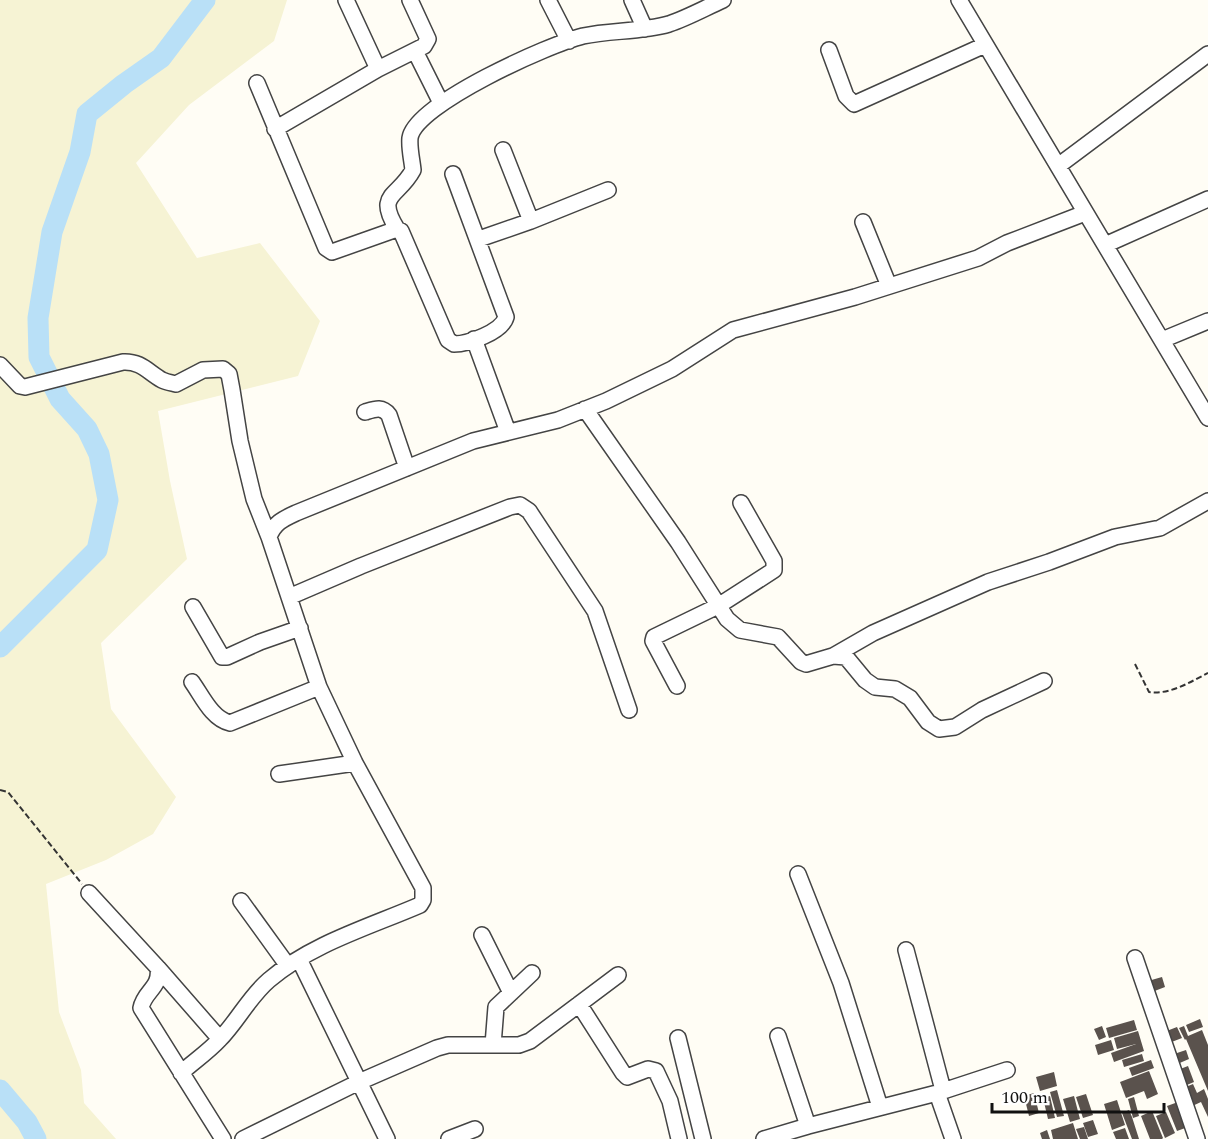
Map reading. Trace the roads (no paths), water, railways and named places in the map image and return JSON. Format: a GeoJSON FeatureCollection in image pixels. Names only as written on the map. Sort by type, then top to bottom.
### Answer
{"type":"FeatureCollection","features":[{"type":"Feature","properties":{"kind":"street"},"geometry":{"type":"LineString","coordinates":[[346,0],[378,69]]}},
{"type":"Feature","properties":{"kind":"street"},"geometry":{"type":"LineString","coordinates":[[275,129],[424,45],[428,39],[410,0]]}},
{"type":"Feature","properties":{"kind":"street"},"geometry":{"type":"LineString","coordinates":[[548,0],[569,41]]}},
{"type":"Feature","properties":{"kind":"street"},"geometry":{"type":"LineString","coordinates":[[632,0],[645,29]]}},
{"type":"Feature","properties":{"kind":"street"},"geometry":{"type":"LineString","coordinates":[[453,174],[506,317],[505,323],[499,328],[459,344],[450,343],[401,231],[397,229],[388,214],[387,202],[413,170],[410,138],[414,129],[426,115],[441,104],[478,82],[530,57],[584,36],[669,24],[723,0]]}},
{"type":"Feature","properties":{"kind":"street"},"geometry":{"type":"LineString","coordinates":[[959,0],[1208,418]]}},
{"type":"Feature","properties":{"kind":"street"},"geometry":{"type":"LineString","coordinates":[[829,50],[846,96],[854,104],[985,45]]}},
{"type":"Feature","properties":{"kind":"street"},"geometry":{"type":"LineString","coordinates":[[415,51],[441,104]]}},
{"type":"Feature","properties":{"kind":"street"},"geometry":{"type":"LineString","coordinates":[[1058,166],[1208,54]]}},
{"type":"Feature","properties":{"kind":"street"},"geometry":{"type":"LineString","coordinates":[[257,83],[328,251],[332,252],[397,229]]}},
{"type":"Feature","properties":{"kind":"street"},"geometry":{"type":"LineString","coordinates":[[504,150],[531,221]]}},
{"type":"Feature","properties":{"kind":"street"},"geometry":{"type":"LineString","coordinates":[[479,239],[608,190]]}},
{"type":"Feature","properties":{"kind":"street"},"geometry":{"type":"LineString","coordinates":[[1105,245],[1208,199]]}},
{"type":"Feature","properties":{"kind":"street"},"geometry":{"type":"LineString","coordinates":[[269,537],[273,526],[281,520],[473,441],[558,420],[606,401],[672,369],[733,330],[978,258],[1007,243],[1085,213]]}},
{"type":"Feature","properties":{"kind":"street"},"geometry":{"type":"LineString","coordinates":[[863,222],[889,286]]}},
{"type":"Feature","properties":{"kind":"street"},"geometry":{"type":"LineString","coordinates":[[1162,340],[1208,321]]}},
{"type":"Feature","properties":{"kind":"street"},"geometry":{"type":"LineString","coordinates":[[474,339],[508,432]]}},
{"type":"Feature","properties":{"kind":"street"},"geometry":{"type":"LineString","coordinates":[[0,365],[20,386],[25,387],[132,361],[162,380],[176,384],[203,370],[223,369],[229,374],[240,441],[254,499],[319,687],[355,763],[423,888],[423,900],[420,905],[319,948],[268,981],[220,1039],[181,1072]]}},
{"type":"Feature","properties":{"kind":"street"},"geometry":{"type":"LineString","coordinates":[[365,412],[379,408],[385,409],[407,468]]}},
{"type":"Feature","properties":{"kind":"street"},"geometry":{"type":"LineString","coordinates":[[585,409],[678,542],[733,626],[740,630],[778,637],[801,662],[806,664],[833,656],[873,633],[988,582],[1115,537],[1160,528],[1208,501]]}},
{"type":"Feature","properties":{"kind":"street"},"geometry":{"type":"LineString","coordinates":[[677,686],[653,641],[654,637],[718,606],[774,570],[774,561],[741,503]]}},
{"type":"Feature","properties":{"kind":"street"},"geometry":{"type":"LineString","coordinates":[[289,597],[361,566],[520,505],[529,511],[595,611],[629,710]]}},
{"type":"Feature","properties":{"kind":"street"},"geometry":{"type":"LineString","coordinates":[[193,607],[222,657],[300,628]]}},
{"type":"Feature","properties":{"kind":"street"},"geometry":{"type":"LineString","coordinates":[[833,656],[846,657],[865,680],[875,687],[902,692],[910,698],[928,722],[939,729],[955,727],[982,710],[1044,681]]}},
{"type":"Feature","properties":{"kind":"street"},"geometry":{"type":"LineString","coordinates":[[192,682],[213,713],[222,721],[230,723],[319,687]]}},
{"type":"Feature","properties":{"kind":"street"},"geometry":{"type":"LineString","coordinates":[[279,774],[355,763]]}},
{"type":"Feature","properties":{"kind":"street"},"geometry":{"type":"LineString","coordinates":[[798,874],[841,982],[880,1107]]}},
{"type":"Feature","properties":{"kind":"street"},"geometry":{"type":"LineString","coordinates":[[89,893],[220,1039]]}},
{"type":"Feature","properties":{"kind":"street"},"geometry":{"type":"LineString","coordinates":[[241,901],[293,963],[359,1082],[387,1139]]}},
{"type":"Feature","properties":{"kind":"street"},"geometry":{"type":"LineString","coordinates":[[482,935],[511,993]]}},
{"type":"Feature","properties":{"kind":"street"},"geometry":{"type":"LineString","coordinates":[[906,950],[953,1139]]}},
{"type":"Feature","properties":{"kind":"street"},"geometry":{"type":"LineString","coordinates":[[1135,958],[1197,1139]]}},
{"type":"Feature","properties":{"kind":"street"},"geometry":{"type":"LineString","coordinates":[[158,968],[157,982],[141,1008],[223,1139]]}},
{"type":"Feature","properties":{"kind":"street"},"geometry":{"type":"LineString","coordinates":[[493,1046],[496,1007],[532,973]]}},
{"type":"Feature","properties":{"kind":"street"},"geometry":{"type":"LineString","coordinates":[[243,1139],[359,1082],[437,1048],[448,1045],[519,1045],[530,1041],[618,975]]}},
{"type":"Feature","properties":{"kind":"street"},"geometry":{"type":"LineString","coordinates":[[579,1004],[627,1077],[648,1069],[656,1071],[670,1101],[679,1139]]}},
{"type":"Feature","properties":{"kind":"street"},"geometry":{"type":"LineString","coordinates":[[778,1036],[808,1126]]}},
{"type":"Feature","properties":{"kind":"street"},"geometry":{"type":"LineString","coordinates":[[678,1038],[703,1139]]}},
{"type":"Feature","properties":{"kind":"street"},"geometry":{"type":"LineString","coordinates":[[764,1139],[940,1091],[1007,1070]]}},
{"type":"Feature","properties":{"kind":"street"},"geometry":{"type":"LineString","coordinates":[[448,1139],[475,1129]]}},
{"type":"Feature","properties":{"kind":"waterway"},"geometry":{"type":"LineString","coordinates":[[0,647],[97,550],[108,500],[99,454],[87,429],[60,399],[39,357],[38,318],[52,232],[80,152],[87,114],[161,58],[205,0]]}},
{"type":"Feature","properties":{"kind":"waterway"},"geometry":{"type":"LineString","coordinates":[[0,1090],[27,1122],[36,1139]]}}]}
